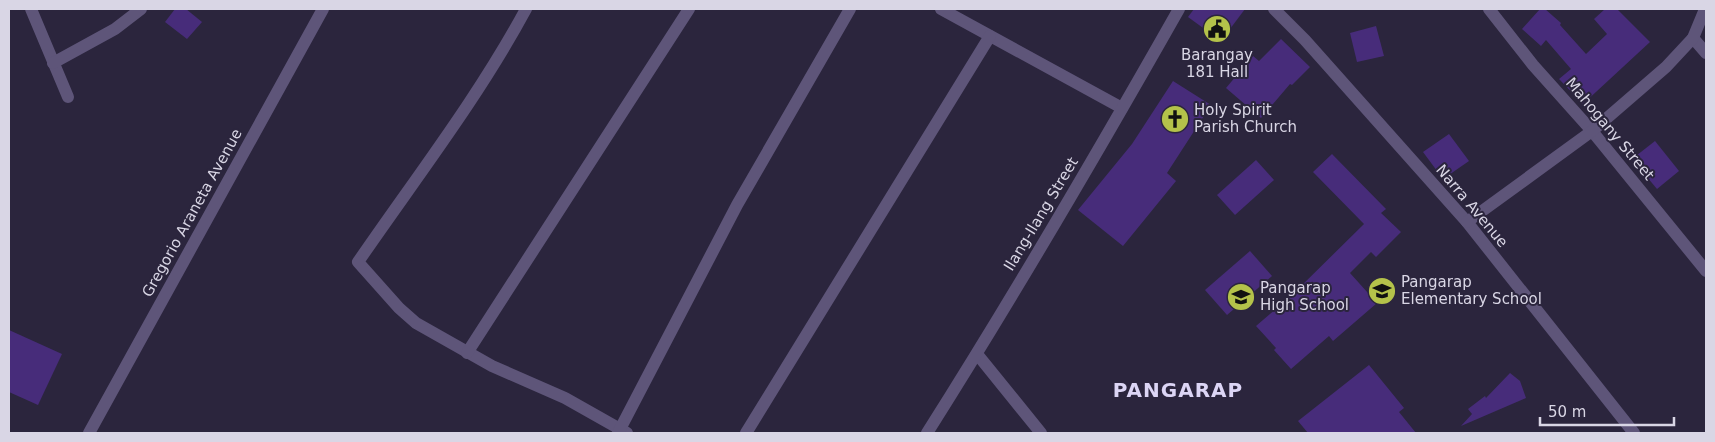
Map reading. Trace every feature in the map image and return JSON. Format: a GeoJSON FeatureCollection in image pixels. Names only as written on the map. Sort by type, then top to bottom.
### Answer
{"type":"FeatureCollection","features":[{"type":"Feature","properties":{"kind":"street"},"geometry":{"type":"LineString","coordinates":[[31,9],[68,97]]}},
{"type":"Feature","properties":{"kind":"street"},"geometry":{"type":"LineString","coordinates":[[53,63],[115,29],[141,9]]}},
{"type":"Feature","properties":{"kind":"street","name":"Gregorio Araneta Avenue"},"geometry":{"type":"LineString","coordinates":[[89,433],[323,9]]}},
{"type":"Feature","properties":{"kind":"street"},"geometry":{"type":"LineString","coordinates":[[526,9],[516,29],[460,116],[358,262],[399,308],[416,323],[492,366],[565,398],[622,432],[736,205],[850,9]]}},
{"type":"Feature","properties":{"kind":"street"},"geometry":{"type":"LineString","coordinates":[[467,353],[689,9]]}},
{"type":"Feature","properties":{"kind":"street"},"geometry":{"type":"LineString","coordinates":[[941,9],[1122,108]]}},
{"type":"Feature","properties":{"kind":"street","name":"Ilang-Ilang Street"},"geometry":{"type":"LineString","coordinates":[[927,433],[977,354],[1179,9]]}},
{"type":"Feature","properties":{"kind":"street","name":"Narra Avenue"},"geometry":{"type":"LineString","coordinates":[[1274,9],[1305,40],[1467,222],[1634,433]]}},
{"type":"Feature","properties":{"kind":"street"},"geometry":{"type":"LineString","coordinates":[[1467,222],[1592,131],[1666,67],[1694,38],[1705,9]]}},
{"type":"Feature","properties":{"kind":"street","name":"Mahogany Street"},"geometry":{"type":"LineString","coordinates":[[1495,11],[1533,65],[1592,131],[1706,270]]}},
{"type":"Feature","properties":{"kind":"street"},"geometry":{"type":"LineString","coordinates":[[746,433],[990,36]]}},
{"type":"Feature","properties":{"kind":"street"},"geometry":{"type":"LineString","coordinates":[[1694,38],[1706,53]]}},
{"type":"Feature","properties":{"kind":"street"},"geometry":{"type":"LineString","coordinates":[[977,354],[1041,433]]}},
{"type":"Feature","properties":{"kind":"building"},"geometry":{"type":"Polygon","coordinates":[[[175,9],[186,9],[202,22],[187,39],[165,22],[175,9]]]}},
{"type":"Feature","properties":{"kind":"building","name":"Barangay 181 Hall"},"geometry":{"type":"Polygon","coordinates":[[[1194,9],[1245,9],[1221,41],[1188,17],[1194,9]]]}},
{"type":"Feature","properties":{"kind":"building"},"geometry":{"type":"Polygon","coordinates":[[[1540,9],[1545,9],[1561,23],[1560,25],[1586,54],[1607,34],[1594,19],[1605,9],[1617,9],[1650,42],[1583,104],[1559,79],[1571,69],[1546,40],[1541,46],[1522,29],[1540,9]]]}},
{"type":"Feature","properties":{"kind":"building"},"geometry":{"type":"Polygon","coordinates":[[[1376,26],[1384,56],[1357,62],[1350,33],[1376,26]]]}},
{"type":"Feature","properties":{"kind":"building"},"geometry":{"type":"Polygon","coordinates":[[[1281,39],[1310,67],[1292,85],[1290,84],[1261,118],[1226,88],[1253,56],[1259,61],[1281,39]]]}},
{"type":"Feature","properties":{"kind":"building"},"geometry":{"type":"Polygon","coordinates":[[[1173,81],[1211,105],[1167,173],[1176,181],[1123,246],[1078,210],[1132,144],[1173,81]]]}},
{"type":"Feature","properties":{"kind":"building"},"geometry":{"type":"Polygon","coordinates":[[[1449,134],[1469,161],[1443,179],[1423,152],[1449,134]]]}},
{"type":"Feature","properties":{"kind":"building"},"geometry":{"type":"Polygon","coordinates":[[[1655,141],[1679,171],[1657,189],[1632,159],[1655,141]]]}},
{"type":"Feature","properties":{"kind":"building"},"geometry":{"type":"Polygon","coordinates":[[[1332,154],[1386,209],[1381,213],[1401,232],[1376,257],[1371,252],[1350,273],[1377,303],[1333,341],[1329,336],[1291,369],[1274,350],[1276,348],[1256,326],[1290,297],[1364,224],[1313,172],[1332,154]]]}},
{"type":"Feature","properties":{"kind":"building"},"geometry":{"type":"Polygon","coordinates":[[[1256,160],[1274,180],[1235,215],[1217,195],[1256,160]]]}},
{"type":"Feature","properties":{"kind":"building"},"geometry":{"type":"Polygon","coordinates":[[[1250,251],[1272,276],[1227,315],[1205,290],[1250,251]]]}},
{"type":"Feature","properties":{"kind":"building"},"geometry":{"type":"Polygon","coordinates":[[[9,330],[62,354],[38,405],[9,392],[9,330]]]}},
{"type":"Feature","properties":{"kind":"building"},"geometry":{"type":"Polygon","coordinates":[[[1369,365],[1404,408],[1399,412],[1416,433],[1308,433],[1298,421],[1369,365]]]}},
{"type":"Feature","properties":{"kind":"building"},"geometry":{"type":"Polygon","coordinates":[[[1510,373],[1520,381],[1526,398],[1461,426],[1472,414],[1468,409],[1485,396],[1486,398],[1510,373]]]}},
{"type":"Feature","properties":{"kind":"place","name":"Barangay 181 Hall"},"geometry":{"type":"Point","coordinates":[1217,29]}},
{"type":"Feature","properties":{"kind":"place","name":"Holy Spirit Parish Church"},"geometry":{"type":"Point","coordinates":[1175,119]}},
{"type":"Feature","properties":{"kind":"place","name":"Pangarap Elementary School"},"geometry":{"type":"Point","coordinates":[1382,291]}},
{"type":"Feature","properties":{"kind":"place","name":"Pangarap High School"},"geometry":{"type":"Point","coordinates":[1241,297]}},
{"type":"Feature","properties":{"kind":"district","name":"PANGARAP"},"geometry":{"type":"Point","coordinates":[1178,390]}}]}
